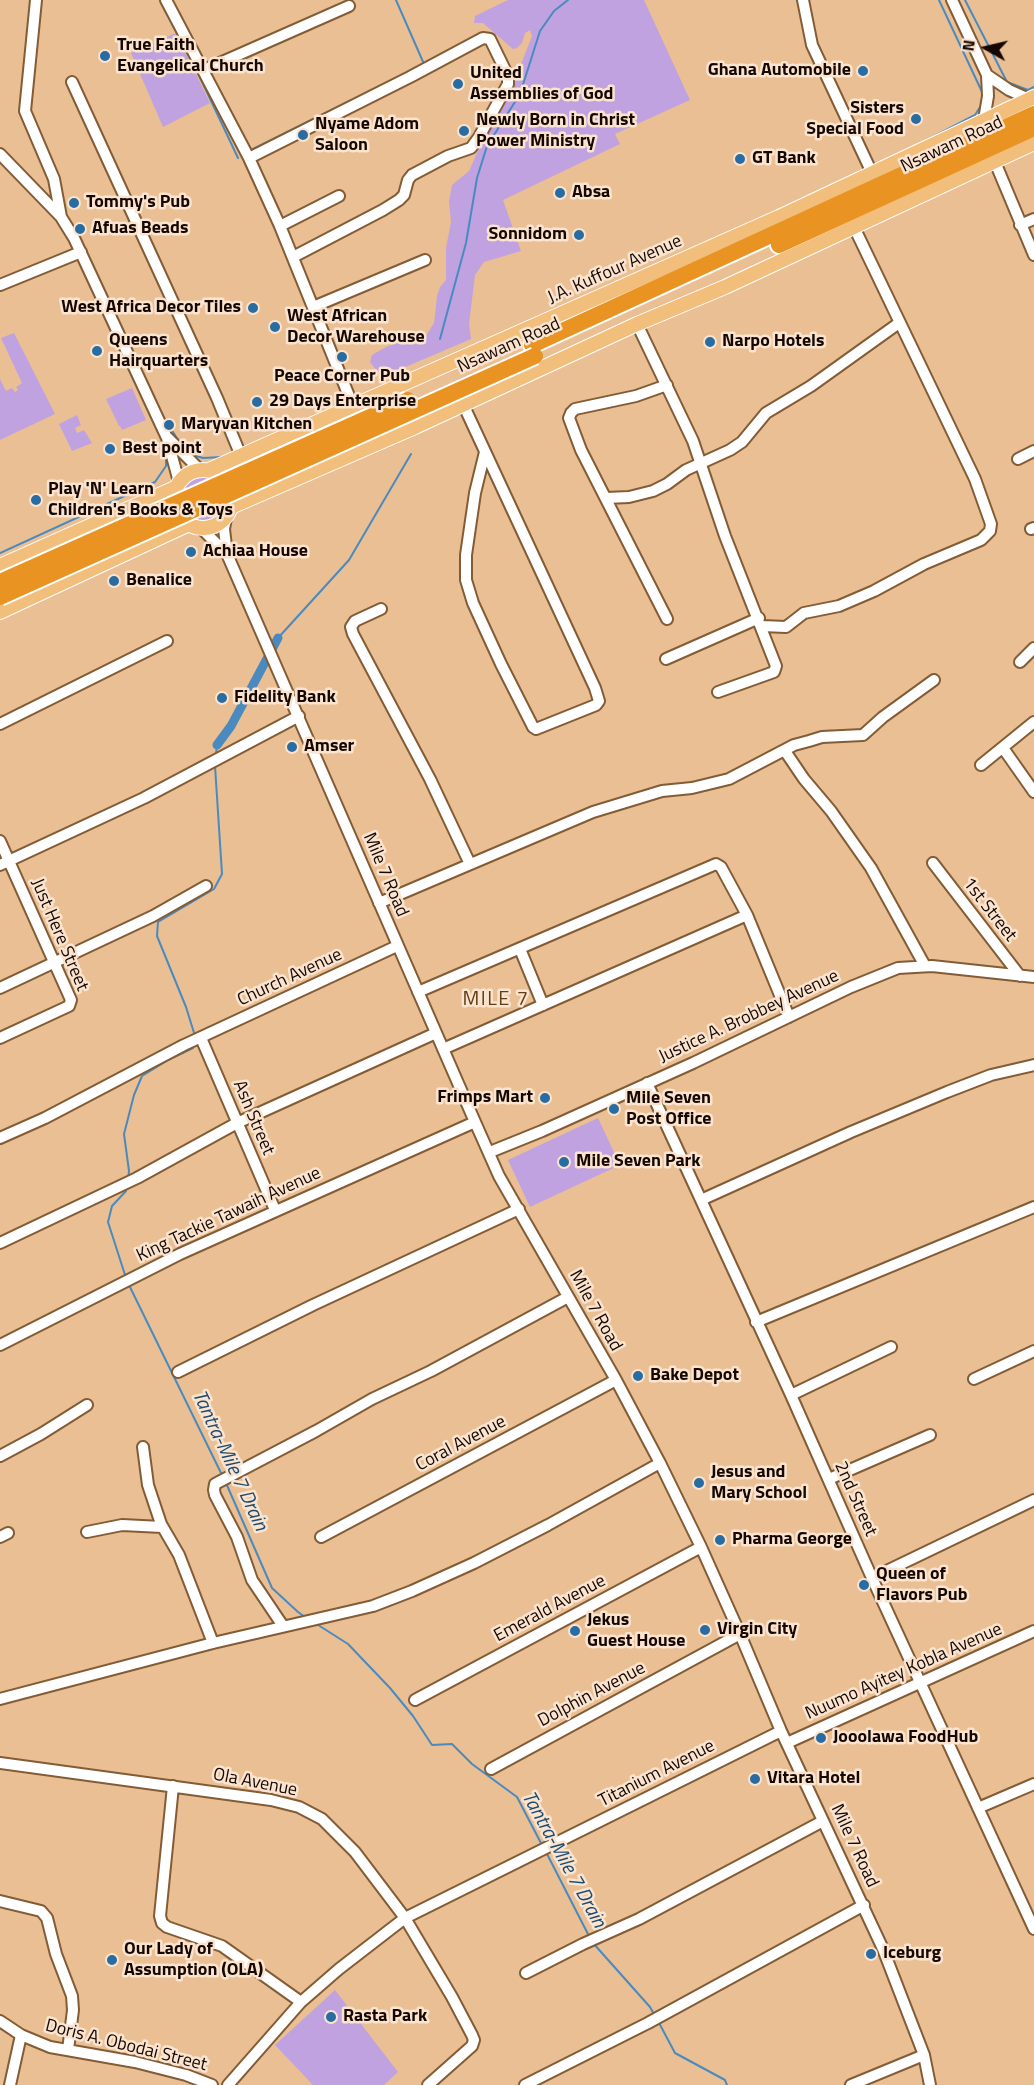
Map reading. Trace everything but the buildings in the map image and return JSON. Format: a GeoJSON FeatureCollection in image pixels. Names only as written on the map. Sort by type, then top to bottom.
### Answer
{"type":"FeatureCollection","features":[{"type":"Feature","properties":{"kind":"highway","name":"Nsawam Road"},"geometry":{"type":"LineString","coordinates":[[0,582],[202,490],[534,350],[1032,103]]}},
{"type":"Feature","properties":{"kind":"highway","name":"Nsawam Road"},"geometry":{"type":"LineString","coordinates":[[0,597],[534,350],[1034,128]]}},
{"type":"Feature","properties":{"kind":"main road","name":"J.A. Kuffour Avenue"},"geometry":{"type":"LineString","coordinates":[[204,470],[242,456],[644,278],[984,120],[1032,103]]}},
{"type":"Feature","properties":{"kind":"main road"},"geometry":{"type":"LineString","coordinates":[[177,485],[173,502],[178,515],[187,525],[202,529],[215,526],[228,512],[637,324],[725,287],[1034,143]]}},
{"type":"Feature","properties":{"kind":"main road"},"geometry":{"type":"LineString","coordinates":[[0,566],[177,485],[186,475],[204,470],[223,477],[231,491],[228,512]]}},
{"type":"Feature","properties":{"kind":"main road"},"geometry":{"type":"LineString","coordinates":[[0,612],[187,525]]}},
{"type":"Feature","properties":{"kind":"street"},"geometry":{"type":"LineString","coordinates":[[36,0],[25,111],[54,179],[61,217]]}},
{"type":"Feature","properties":{"kind":"street"},"geometry":{"type":"LineString","coordinates":[[166,0],[249,158],[280,226],[353,406]]}},
{"type":"Feature","properties":{"kind":"street"},"geometry":{"type":"LineString","coordinates":[[803,0],[815,54],[872,173]]}},
{"type":"Feature","properties":{"kind":"street"},"geometry":{"type":"LineString","coordinates":[[952,0],[987,75],[988,96],[984,120]]}},
{"type":"Feature","properties":{"kind":"street"},"geometry":{"type":"LineString","coordinates":[[204,70],[349,6]]}},
{"type":"Feature","properties":{"kind":"street"},"geometry":{"type":"LineString","coordinates":[[249,158],[483,38],[490,39],[508,76],[508,84],[471,148],[447,156],[412,175],[408,180],[404,195],[399,200],[293,257]]}},
{"type":"Feature","properties":{"kind":"street"},"geometry":{"type":"LineString","coordinates":[[987,75],[1032,103]]}},
{"type":"Feature","properties":{"kind":"street"},"geometry":{"type":"LineString","coordinates":[[72,82],[242,456]]}},
{"type":"Feature","properties":{"kind":"street"},"geometry":{"type":"LineString","coordinates":[[0,154],[61,217],[81,252],[167,438],[177,485]]}},
{"type":"Feature","properties":{"kind":"street"},"geometry":{"type":"LineString","coordinates":[[995,162],[1034,255]]}},
{"type":"Feature","properties":{"kind":"street"},"geometry":{"type":"LineString","coordinates":[[280,226],[339,196]]}},
{"type":"Feature","properties":{"kind":"street"},"geometry":{"type":"LineString","coordinates":[[1020,225],[1034,219]]}},
{"type":"Feature","properties":{"kind":"street"},"geometry":{"type":"LineString","coordinates":[[666,659],[760,622],[786,627],[804,613],[839,606],[874,591],[924,564],[981,540],[990,531],[991,524],[975,479],[854,227]]}},
{"type":"Feature","properties":{"kind":"street"},"geometry":{"type":"LineString","coordinates":[[0,285],[81,252]]}},
{"type":"Feature","properties":{"kind":"street"},"geometry":{"type":"LineString","coordinates":[[313,307],[425,260]]}},
{"type":"Feature","properties":{"kind":"street"},"geometry":{"type":"LineString","coordinates":[[606,498],[629,497],[653,491],[686,470],[742,442],[766,413],[811,386],[899,323]]}},
{"type":"Feature","properties":{"kind":"street"},"geometry":{"type":"LineString","coordinates":[[637,324],[693,441],[725,536],[774,658],[776,669],[774,672],[718,692]]}},
{"type":"Feature","properties":{"kind":"street"},"geometry":{"type":"LineString","coordinates":[[667,384],[642,394],[575,409],[571,413],[570,423],[581,450],[667,619]]}},
{"type":"Feature","properties":{"kind":"street"},"geometry":{"type":"LineString","coordinates":[[464,404],[595,688],[599,701],[596,705],[536,729],[519,701],[473,603],[466,580],[466,555],[475,493],[486,452]]}},
{"type":"Feature","properties":{"kind":"street"},"geometry":{"type":"LineString","coordinates":[[167,438],[204,470]]}},
{"type":"Feature","properties":{"kind":"street"},"geometry":{"type":"LineString","coordinates":[[1018,459],[1034,451]]}},
{"type":"Feature","properties":{"kind":"street"},"geometry":{"type":"LineString","coordinates":[[227,554],[224,528],[228,512]]}},
{"type":"Feature","properties":{"kind":"street"},"geometry":{"type":"LineString","coordinates":[[202,529],[227,554]]}},
{"type":"Feature","properties":{"kind":"street","name":"Mile 7 Road"},"geometry":{"type":"LineString","coordinates":[[227,554],[499,1176],[615,1380],[660,1463],[701,1547],[781,1731],[864,1905],[898,1983],[924,2055],[930,2085]]}},
{"type":"Feature","properties":{"kind":"street"},"geometry":{"type":"LineString","coordinates":[[381,609],[355,621],[351,627],[353,634],[430,779],[470,864]]}},
{"type":"Feature","properties":{"kind":"street"},"geometry":{"type":"LineString","coordinates":[[0,724],[167,641]]}},
{"type":"Feature","properties":{"kind":"street"},"geometry":{"type":"LineString","coordinates":[[1020,662],[1034,648]]}},
{"type":"Feature","properties":{"kind":"street"},"geometry":{"type":"LineString","coordinates":[[379,903],[593,812],[662,791],[692,788],[729,779],[794,745],[822,737],[863,735],[934,680]]}},
{"type":"Feature","properties":{"kind":"street"},"geometry":{"type":"LineString","coordinates":[[4,863],[144,798],[299,716]]}},
{"type":"Feature","properties":{"kind":"street"},"geometry":{"type":"LineString","coordinates":[[981,765],[1034,722]]}},
{"type":"Feature","properties":{"kind":"street"},"geometry":{"type":"LineString","coordinates":[[1003,747],[1034,792]]}},
{"type":"Feature","properties":{"kind":"street"},"geometry":{"type":"LineString","coordinates":[[785,751],[871,868],[925,966]]}},
{"type":"Feature","properties":{"kind":"street","name":"Just Here Street"},"geometry":{"type":"LineString","coordinates":[[0,841],[4,863],[54,963],[71,1003],[0,1038]]}},
{"type":"Feature","properties":{"kind":"street","name":"1st Street"},"geometry":{"type":"LineString","coordinates":[[933,863],[1020,976]]}},
{"type":"Feature","properties":{"kind":"street"},"geometry":{"type":"LineString","coordinates":[[418,992],[716,864],[721,867],[747,915],[789,1017]]}},
{"type":"Feature","properties":{"kind":"street"},"geometry":{"type":"LineString","coordinates":[[0,988],[153,916],[206,886]]}},
{"type":"Feature","properties":{"kind":"street"},"geometry":{"type":"LineString","coordinates":[[443,1049],[747,915]]}},
{"type":"Feature","properties":{"kind":"street","name":"Church Avenue"},"geometry":{"type":"LineString","coordinates":[[0,1138],[45,1118],[184,1045],[397,946]]}},
{"type":"Feature","properties":{"kind":"street"},"geometry":{"type":"LineString","coordinates":[[520,949],[543,1005]]}},
{"type":"Feature","properties":{"kind":"street","name":"Justice A. Brobbey Avenue"},"geometry":{"type":"LineString","coordinates":[[490,1152],[542,1131],[852,987],[898,968],[925,966],[1034,977]]}},
{"type":"Feature","properties":{"kind":"street"},"geometry":{"type":"LineString","coordinates":[[0,1243],[137,1178],[237,1123],[436,1033]]}},
{"type":"Feature","properties":{"kind":"street","name":"Ash Street"},"geometry":{"type":"LineString","coordinates":[[199,1039],[275,1210]]}},
{"type":"Feature","properties":{"kind":"street"},"geometry":{"type":"LineString","coordinates":[[701,1200],[851,1132],[947,1092],[991,1075],[1034,1065]]}},
{"type":"Feature","properties":{"kind":"street","name":"2nd Street"},"geometry":{"type":"LineString","coordinates":[[647,1083],[1034,1929]]}},
{"type":"Feature","properties":{"kind":"street","name":"King Tackie Tawaih Avenue"},"geometry":{"type":"LineString","coordinates":[[0,1345],[275,1210],[475,1122]]}},
{"type":"Feature","properties":{"kind":"street"},"geometry":{"type":"LineString","coordinates":[[756,1322],[1034,1207]]}},
{"type":"Feature","properties":{"kind":"street"},"geometry":{"type":"LineString","coordinates":[[178,1372],[343,1291],[519,1209]]}},
{"type":"Feature","properties":{"kind":"street"},"geometry":{"type":"LineString","coordinates":[[283,1626],[252,1580],[237,1537],[215,1495],[215,1484],[568,1297]]}},
{"type":"Feature","properties":{"kind":"street"},"geometry":{"type":"LineString","coordinates":[[791,1395],[891,1347]]}},
{"type":"Feature","properties":{"kind":"street"},"geometry":{"type":"LineString","coordinates":[[974,1379],[1034,1351]]}},
{"type":"Feature","properties":{"kind":"street","name":"Coral Avenue"},"geometry":{"type":"LineString","coordinates":[[321,1537],[615,1380]]}},
{"type":"Feature","properties":{"kind":"street"},"geometry":{"type":"LineString","coordinates":[[0,1456],[87,1405]]}},
{"type":"Feature","properties":{"kind":"street"},"geometry":{"type":"LineString","coordinates":[[829,1479],[930,1435]]}},
{"type":"Feature","properties":{"kind":"street"},"geometry":{"type":"LineString","coordinates":[[143,1447],[148,1485],[162,1527],[179,1555],[213,1643]]}},
{"type":"Feature","properties":{"kind":"street"},"geometry":{"type":"LineString","coordinates":[[0,1699],[213,1643],[373,1606],[412,1591],[538,1530],[660,1463]]}},
{"type":"Feature","properties":{"kind":"street"},"geometry":{"type":"LineString","coordinates":[[872,1578],[1034,1500]]}},
{"type":"Feature","properties":{"kind":"street"},"geometry":{"type":"LineString","coordinates":[[87,1532],[132,1525],[162,1527]]}},
{"type":"Feature","properties":{"kind":"street","name":"Emerald Avenue"},"geometry":{"type":"LineString","coordinates":[[415,1701],[701,1547]]}},
{"type":"Feature","properties":{"kind":"street","name":"Nuumo Ayitey Kobla Avenue"},"geometry":{"type":"LineString","coordinates":[[787,1743],[1034,1632]]}},
{"type":"Feature","properties":{"kind":"street","name":"Dolphin Avenue"},"geometry":{"type":"LineString","coordinates":[[491,1769],[740,1634]]}},
{"type":"Feature","properties":{"kind":"street","name":"Titanium Avenue"},"geometry":{"type":"LineString","coordinates":[[228,2085],[301,2002],[405,1918],[781,1731]]}},
{"type":"Feature","properties":{"kind":"street","name":"Ola Avenue"},"geometry":{"type":"LineString","coordinates":[[0,1763],[271,1800],[299,1807],[322,1819],[355,1852],[405,1918],[452,1996],[474,2040],[472,2046],[428,2085]]}},
{"type":"Feature","properties":{"kind":"street"},"geometry":{"type":"LineString","coordinates":[[978,1808],[1034,1784]]}},
{"type":"Feature","properties":{"kind":"street"},"geometry":{"type":"LineString","coordinates":[[173,1786],[160,1916],[162,1923],[167,1927],[222,1946],[301,2002]]}},
{"type":"Feature","properties":{"kind":"street"},"geometry":{"type":"LineString","coordinates":[[526,1973],[639,1919],[823,1821]]}},
{"type":"Feature","properties":{"kind":"street"},"geometry":{"type":"LineString","coordinates":[[0,1901],[40,1911],[47,1918],[72,1996],[73,2010],[68,2050]]}},
{"type":"Feature","properties":{"kind":"street"},"geometry":{"type":"LineString","coordinates":[[525,2085],[648,2023],[864,1905]]}},
{"type":"Feature","properties":{"kind":"street","name":"Doris A. Obodai Street"},"geometry":{"type":"LineString","coordinates":[[0,2021],[21,2035],[50,2047],[135,2062],[186,2075],[212,2085]]}},
{"type":"Feature","properties":{"kind":"street"},"geometry":{"type":"LineString","coordinates":[[10,2085],[21,2035]]}},
{"type":"Feature","properties":{"kind":"street"},"geometry":{"type":"LineString","coordinates":[[851,2085],[924,2055]]}},
{"type":"Feature","properties":{"kind":"shaded area"},"geometry":{"type":"Polygon","coordinates":[[[508,0],[644,0],[690,100],[615,134],[620,144],[503,200],[521,251],[484,262],[475,275],[469,324],[471,339],[389,374],[377,371],[370,362],[372,355],[388,346],[410,339],[424,339],[434,323],[437,296],[446,280],[446,248],[451,222],[449,202],[452,185],[469,171],[507,100],[532,36],[530,30],[525,33],[522,43],[513,49],[483,23],[474,23],[475,16],[508,0]]]}},
{"type":"Feature","properties":{"kind":"shaded area"},"geometry":{"type":"Polygon","coordinates":[[[176,33],[210,103],[163,127],[131,53],[176,33]]]}},
{"type":"Feature","properties":{"kind":"shaded area"},"geometry":{"type":"Polygon","coordinates":[[[14,333],[55,414],[0,440],[0,379],[6,391],[12,388],[15,392],[18,390],[16,387],[22,383],[1,338],[14,333]]]}},
{"type":"Feature","properties":{"kind":"shaded area"},"geometry":{"type":"Polygon","coordinates":[[[132,388],[146,420],[122,430],[106,399],[132,388]]]}},
{"type":"Feature","properties":{"kind":"shaded area"},"geometry":{"type":"Polygon","coordinates":[[[77,415],[81,425],[75,428],[77,433],[84,430],[92,443],[72,451],[59,424],[77,415]]]}},
{"type":"Feature","properties":{"kind":"shaded area"},"geometry":{"type":"Polygon","coordinates":[[[203,477],[219,484],[226,500],[219,516],[203,523],[187,516],[180,500],[187,484],[203,477]]]}},
{"type":"Feature","properties":{"kind":"shaded area","name":"Mile Seven Park"},"geometry":{"type":"Polygon","coordinates":[[[598,1118],[620,1165],[530,1207],[508,1160],[598,1118]]]}},
{"type":"Feature","properties":{"kind":"shaded area","name":"Rasta Park"},"geometry":{"type":"Polygon","coordinates":[[[335,1990],[398,2072],[384,2085],[313,2085],[275,2045],[335,1990]]]}},
{"type":"Feature","properties":{"kind":"waterway"},"geometry":{"type":"LineString","coordinates":[[160,0],[238,158]]}},
{"type":"Feature","properties":{"kind":"waterway"},"geometry":{"type":"LineString","coordinates":[[396,0],[423,66]]}},
{"type":"Feature","properties":{"kind":"waterway"},"geometry":{"type":"LineString","coordinates":[[440,339],[466,243],[477,178],[487,146],[520,94],[540,31],[554,11],[568,0]]}},
{"type":"Feature","properties":{"kind":"waterway"},"geometry":{"type":"LineString","coordinates":[[939,0],[983,94]]}},
{"type":"Feature","properties":{"kind":"waterway"},"geometry":{"type":"LineString","coordinates":[[965,0],[1007,82],[1028,90],[1034,87]]}},
{"type":"Feature","properties":{"kind":"waterway"},"geometry":{"type":"LineString","coordinates":[[253,149],[404,74]]}},
{"type":"Feature","properties":{"kind":"waterway"},"geometry":{"type":"LineString","coordinates":[[927,140],[975,115],[982,104]]}},
{"type":"Feature","properties":{"kind":"waterway"},"geometry":{"type":"LineString","coordinates":[[162,415],[180,443]]}},
{"type":"Feature","properties":{"kind":"waterway"},"geometry":{"type":"LineString","coordinates":[[190,454],[203,458],[222,457]]}},
{"type":"Feature","properties":{"kind":"waterway"},"geometry":{"type":"LineString","coordinates":[[278,638],[349,560],[411,454]]}},
{"type":"Feature","properties":{"kind":"waterway"},"geometry":{"type":"LineString","coordinates":[[0,553],[155,482],[166,466],[166,456]]}},
{"type":"Feature","properties":{"kind":"waterway"},"geometry":{"type":"LineString","coordinates":[[217,745],[231,726],[278,638]]}},
{"type":"Feature","properties":{"kind":"waterway","name":"Tantra-Mile 7 Drain"},"geometry":{"type":"LineString","coordinates":[[216,754],[217,745]]}},
{"type":"Feature","properties":{"kind":"waterway","name":"Tantra-Mile 7 Drain"},"geometry":{"type":"LineString","coordinates":[[195,1036],[186,1007],[157,936],[158,922],[214,889],[222,874],[215,766]]}},
{"type":"Feature","properties":{"kind":"waterway","name":"Tantra-Mile 7 Drain"},"geometry":{"type":"LineString","coordinates":[[128,1179],[124,1134],[134,1095],[142,1076],[193,1048],[193,1044]]}},
{"type":"Feature","properties":{"kind":"waterway","name":"Tantra-Mile 7 Drain"},"geometry":{"type":"LineString","coordinates":[[126,1188],[126,1191],[112,1206],[108,1222],[126,1278]]}},
{"type":"Feature","properties":{"kind":"waterway","name":"Tantra-Mile 7 Drain"},"geometry":{"type":"LineString","coordinates":[[128,1283],[222,1475]]}},
{"type":"Feature","properties":{"kind":"waterway","name":"Tantra-Mile 7 Drain"},"geometry":{"type":"LineString","coordinates":[[226,1483],[272,1588],[305,1617]]}},
{"type":"Feature","properties":{"kind":"waterway","name":"Tantra-Mile 7 Drain"},"geometry":{"type":"LineString","coordinates":[[315,1623],[348,1644],[390,1688],[413,1716],[432,1745],[452,1744],[472,1764],[517,1797],[543,1847]]}},
{"type":"Feature","properties":{"kind":"waterway","name":"Tantra-Mile 7 Drain"},"geometry":{"type":"LineString","coordinates":[[546,1852],[590,1938]]}},
{"type":"Feature","properties":{"kind":"waterway","name":"Tantra-Mile 7 Drain"},"geometry":{"type":"LineString","coordinates":[[593,1943],[650,2007],[655,2016]]}},
{"type":"Feature","properties":{"kind":"waterway","name":"Tantra-Mile 7 Drain"},"geometry":{"type":"LineString","coordinates":[[658,2021],[675,2053],[725,2080],[727,2085]]}},
{"type":"Feature","properties":{"kind":"place","name":"True Faith Evangelical Church"},"geometry":{"type":"Point","coordinates":[105,56]}},
{"type":"Feature","properties":{"kind":"place","name":"Ghana Automobile"},"geometry":{"type":"Point","coordinates":[863,71]}},
{"type":"Feature","properties":{"kind":"place","name":"United Assemblies of God"},"geometry":{"type":"Point","coordinates":[458,84]}},
{"type":"Feature","properties":{"kind":"place","name":"Sisters Special Food"},"geometry":{"type":"Point","coordinates":[916,119]}},
{"type":"Feature","properties":{"kind":"place","name":"Newly Born in Christ Power Ministry"},"geometry":{"type":"Point","coordinates":[464,131]}},
{"type":"Feature","properties":{"kind":"place","name":"Nyame Adom Saloon"},"geometry":{"type":"Point","coordinates":[303,135]}},
{"type":"Feature","properties":{"kind":"place","name":"GT Bank"},"geometry":{"type":"Point","coordinates":[740,159]}},
{"type":"Feature","properties":{"kind":"place","name":"Absa"},"geometry":{"type":"Point","coordinates":[560,193]}},
{"type":"Feature","properties":{"kind":"place","name":"Tommy's Pub"},"geometry":{"type":"Point","coordinates":[74,203]}},
{"type":"Feature","properties":{"kind":"place","name":"Afuas Beads"},"geometry":{"type":"Point","coordinates":[80,229]}},
{"type":"Feature","properties":{"kind":"place","name":"Sonnidom"},"geometry":{"type":"Point","coordinates":[579,235]}},
{"type":"Feature","properties":{"kind":"place","name":"West Africa Decor Tiles"},"geometry":{"type":"Point","coordinates":[253,308]}},
{"type":"Feature","properties":{"kind":"place","name":"West African Decor Warehouse"},"geometry":{"type":"Point","coordinates":[275,327]}},
{"type":"Feature","properties":{"kind":"place","name":"Narpo Hotels"},"geometry":{"type":"Point","coordinates":[710,342]}},
{"type":"Feature","properties":{"kind":"place","name":"Queens Hairquarters"},"geometry":{"type":"Point","coordinates":[97,351]}},
{"type":"Feature","properties":{"kind":"place","name":"Peace Corner Pub"},"geometry":{"type":"Point","coordinates":[342,357]}},
{"type":"Feature","properties":{"kind":"place","name":"29 Days Enterprise"},"geometry":{"type":"Point","coordinates":[257,402]}},
{"type":"Feature","properties":{"kind":"place","name":"Maryvan Kitchen"},"geometry":{"type":"Point","coordinates":[169,425]}},
{"type":"Feature","properties":{"kind":"place","name":"Best point"},"geometry":{"type":"Point","coordinates":[110,449]}},
{"type":"Feature","properties":{"kind":"place","name":"Play 'N' Learn Children's Books & Toys"},"geometry":{"type":"Point","coordinates":[36,500]}},
{"type":"Feature","properties":{"kind":"place","name":"Achiaa House"},"geometry":{"type":"Point","coordinates":[191,552]}},
{"type":"Feature","properties":{"kind":"place","name":"Benalice"},"geometry":{"type":"Point","coordinates":[114,581]}},
{"type":"Feature","properties":{"kind":"place","name":"Fidelity Bank"},"geometry":{"type":"Point","coordinates":[222,698]}},
{"type":"Feature","properties":{"kind":"place","name":"Amser"},"geometry":{"type":"Point","coordinates":[292,747]}},
{"type":"Feature","properties":{"kind":"place","name":"Frimps Mart"},"geometry":{"type":"Point","coordinates":[545,1098]}},
{"type":"Feature","properties":{"kind":"place","name":"Mile Seven Post Office"},"geometry":{"type":"Point","coordinates":[614,1109]}},
{"type":"Feature","properties":{"kind":"place","name":"Mile Seven Park"},"geometry":{"type":"Point","coordinates":[564,1162]}},
{"type":"Feature","properties":{"kind":"place","name":"Bake Depot"},"geometry":{"type":"Point","coordinates":[638,1376]}},
{"type":"Feature","properties":{"kind":"place","name":"Jesus and Mary School"},"geometry":{"type":"Point","coordinates":[699,1483]}},
{"type":"Feature","properties":{"kind":"place","name":"Pharma George"},"geometry":{"type":"Point","coordinates":[720,1540]}},
{"type":"Feature","properties":{"kind":"place","name":"Queen of Flavors Pub"},"geometry":{"type":"Point","coordinates":[864,1585]}},
{"type":"Feature","properties":{"kind":"place","name":"Virgin City"},"geometry":{"type":"Point","coordinates":[705,1630]}},
{"type":"Feature","properties":{"kind":"place","name":"Jekus Guest House"},"geometry":{"type":"Point","coordinates":[575,1631]}},
{"type":"Feature","properties":{"kind":"place","name":"Jooolawa FoodHub"},"geometry":{"type":"Point","coordinates":[821,1738]}},
{"type":"Feature","properties":{"kind":"place","name":"Vitara Hotel"},"geometry":{"type":"Point","coordinates":[755,1779]}},
{"type":"Feature","properties":{"kind":"place","name":"Iceburg"},"geometry":{"type":"Point","coordinates":[871,1954]}},
{"type":"Feature","properties":{"kind":"place","name":"Our Lady of Assumption (OLA)"},"geometry":{"type":"Point","coordinates":[112,1960]}},
{"type":"Feature","properties":{"kind":"place","name":"Rasta Park"},"geometry":{"type":"Point","coordinates":[331,2017]}},
{"type":"Feature","properties":{"kind":"district","name":"MILE 7"},"geometry":{"type":"Point","coordinates":[496,1000]}}]}
